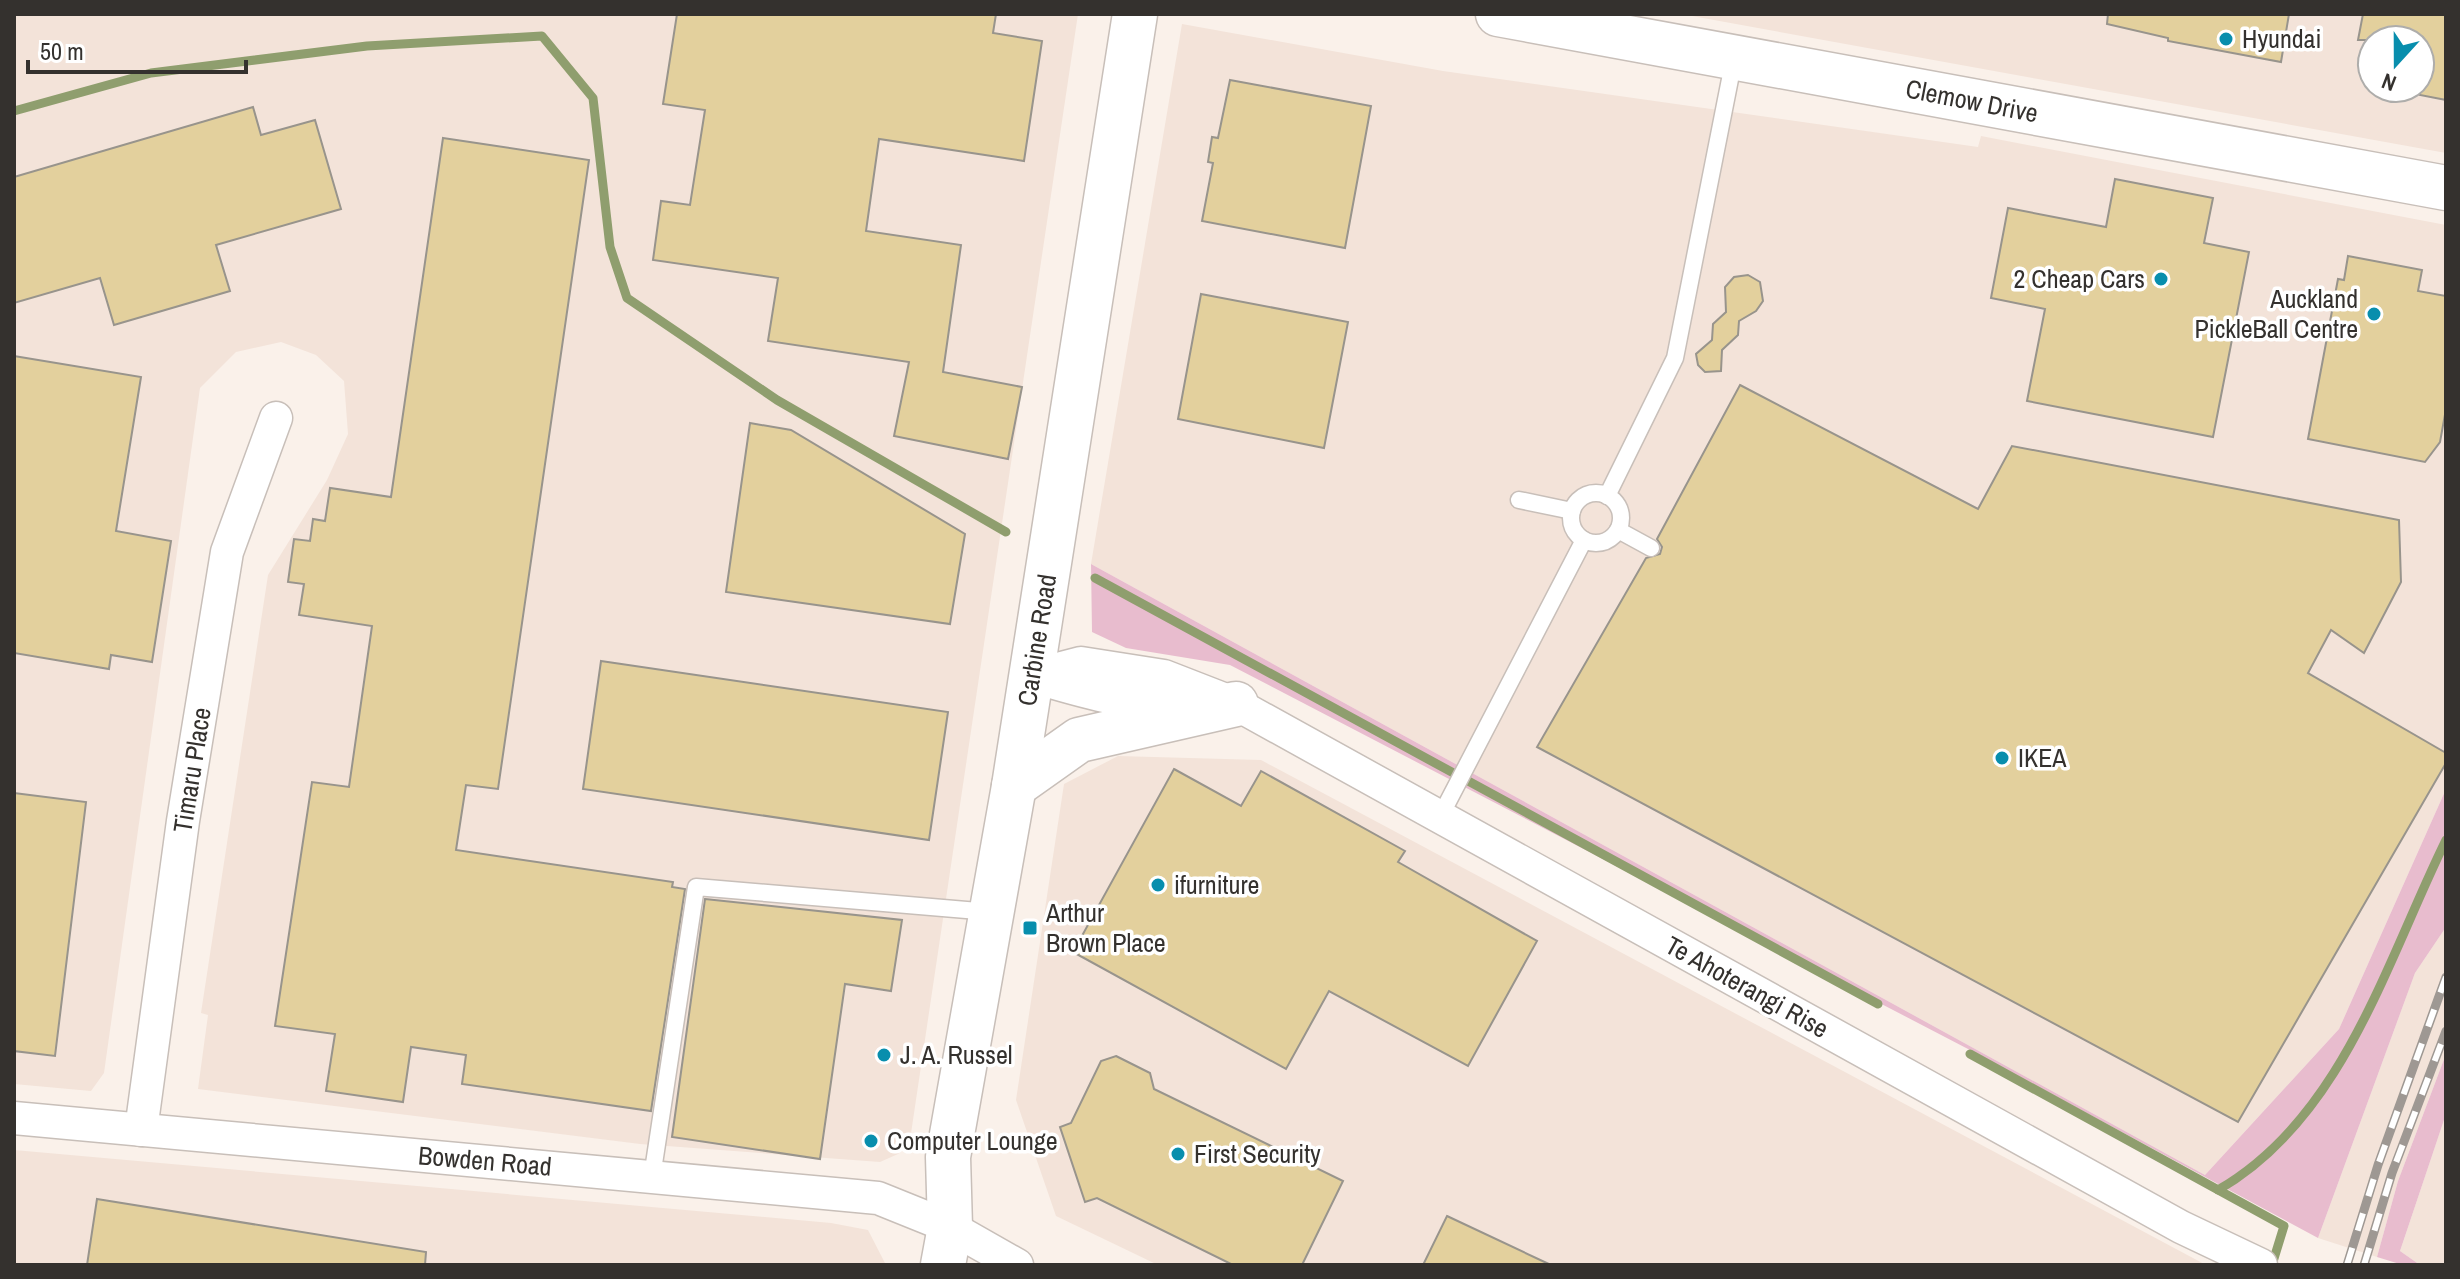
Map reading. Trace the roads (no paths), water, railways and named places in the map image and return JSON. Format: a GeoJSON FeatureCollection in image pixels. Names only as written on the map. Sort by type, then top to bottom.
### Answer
{"type":"FeatureCollection","features":[{"type":"Feature","properties":{"kind":"main road","name":"Carbine Road"},"geometry":{"type":"LineString","coordinates":[[947,1246],[948,1157],[1014,786],[1135,14]]}},
{"type":"Feature","properties":{"kind":"main road","name":"Clemow Drive"},"geometry":{"type":"LineString","coordinates":[[1498,14],[2446,188]]}},
{"type":"Feature","properties":{"kind":"main road"},"geometry":{"type":"LineString","coordinates":[[1014,786],[1079,740],[1236,704]]}},
{"type":"Feature","properties":{"kind":"street","name":"Timaru Place"},"geometry":{"type":"LineString","coordinates":[[141,1130],[183,821],[227,552],[276,418]]}},
{"type":"Feature","properties":{"kind":"street","name":"Te Ahoterangi Rise"},"geometry":{"type":"LineString","coordinates":[[1031,676],[1081,663],[1164,676],[1236,704],[2181,1227],[2261,1265]]}},
{"type":"Feature","properties":{"kind":"street","name":"Bowden Road"},"geometry":{"type":"LineString","coordinates":[[14,1118],[878,1198],[947,1246]]}},
{"type":"Feature","properties":{"kind":"street"},"geometry":{"type":"LineString","coordinates":[[947,1246],[1017,1265]]}},
{"type":"Feature","properties":{"kind":"lane"},"geometry":{"type":"LineString","coordinates":[[1607,496],[1675,358],[1734,57]]}},
{"type":"Feature","properties":{"kind":"lane"},"geometry":{"type":"LineString","coordinates":[[1590,494],[1607,496],[1621,514],[1618,530],[1607,541],[1584,540],[1573,527],[1572,511],[1582,497],[1590,494]]}},
{"type":"Feature","properties":{"kind":"lane"},"geometry":{"type":"LineString","coordinates":[[1519,500],[1572,511]]}},
{"type":"Feature","properties":{"kind":"lane"},"geometry":{"type":"LineString","coordinates":[[1618,530],[1651,548]]}},
{"type":"Feature","properties":{"kind":"lane"},"geometry":{"type":"LineString","coordinates":[[1440,817],[1584,540]]}},
{"type":"Feature","properties":{"kind":"lane"},"geometry":{"type":"LineString","coordinates":[[652,1177],[696,887],[992,912]]}},
{"type":"Feature","properties":{"kind":"waterway"},"geometry":{"type":"LineString","coordinates":[[14,111],[151,73],[367,46],[542,36],[593,98],[610,247],[627,298],[777,400],[1006,532]]}},
{"type":"Feature","properties":{"kind":"waterway"},"geometry":{"type":"LineString","coordinates":[[1095,578],[1878,1004]]}},
{"type":"Feature","properties":{"kind":"waterway"},"geometry":{"type":"LineString","coordinates":[[2218,1190],[2261,1159],[2298,1122],[2329,1080],[2380,985],[2446,840]]}},
{"type":"Feature","properties":{"kind":"waterway"},"geometry":{"type":"LineString","coordinates":[[1970,1054],[2284,1226],[2272,1265]]}},
{"type":"Feature","properties":{"kind":"railway"},"geometry":{"type":"LineString","coordinates":[[2347,1265],[2378,1165],[2446,977]]}},
{"type":"Feature","properties":{"kind":"railway"},"geometry":{"type":"LineString","coordinates":[[2364,1265],[2392,1173],[2446,1031]]}},
{"type":"Feature","properties":{"kind":"place","name":"Hyundai"},"geometry":{"type":"Point","coordinates":[2226,39]}},
{"type":"Feature","properties":{"kind":"place","name":"2 Cheap Cars"},"geometry":{"type":"Point","coordinates":[2161,279]}},
{"type":"Feature","properties":{"kind":"place","name":"Auckland PickleBall Centre"},"geometry":{"type":"Point","coordinates":[2374,314]}},
{"type":"Feature","properties":{"kind":"place","name":"IKEA"},"geometry":{"type":"Point","coordinates":[2002,758]}},
{"type":"Feature","properties":{"kind":"place","name":"ifurniture"},"geometry":{"type":"Point","coordinates":[1158,885]}},
{"type":"Feature","properties":{"kind":"place","name":"Arthur Brown Place"},"geometry":{"type":"Point","coordinates":[1030,928]}},
{"type":"Feature","properties":{"kind":"place","name":"J. A. Russel"},"geometry":{"type":"Point","coordinates":[884,1055]}},
{"type":"Feature","properties":{"kind":"place","name":"Computer Lounge"},"geometry":{"type":"Point","coordinates":[871,1141]}},
{"type":"Feature","properties":{"kind":"place","name":"First Security"},"geometry":{"type":"Point","coordinates":[1178,1154]}}]}
